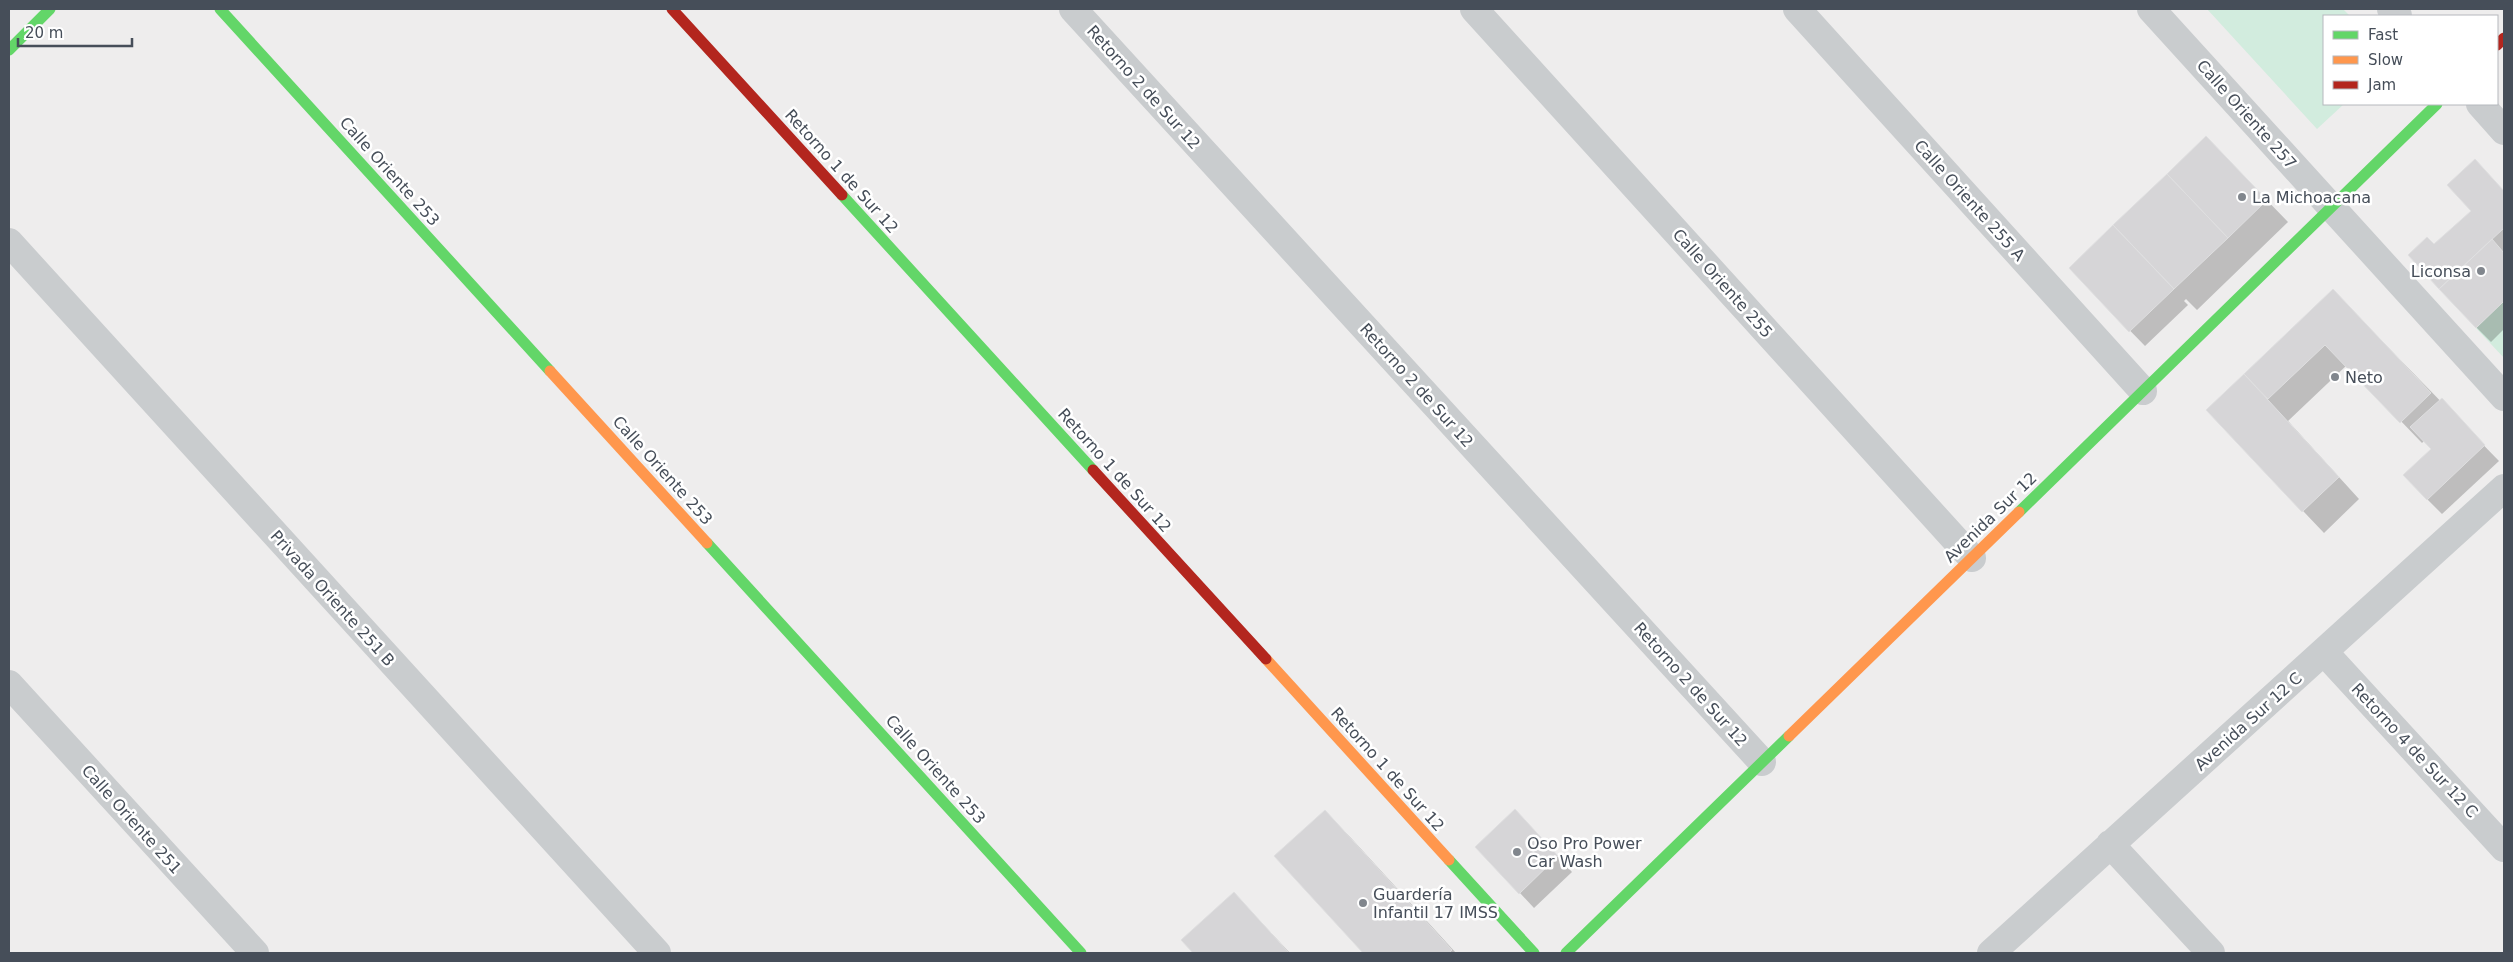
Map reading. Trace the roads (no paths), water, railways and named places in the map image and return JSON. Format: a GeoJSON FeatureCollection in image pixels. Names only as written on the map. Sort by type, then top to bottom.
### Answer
{"type":"FeatureCollection","features":[{"type":"Feature","properties":{"kind":"street"},"geometry":{"type":"LineString","coordinates":[[9,50],[50,9]]}},
{"type":"Feature","properties":{"kind":"street","name":"Calle Oriente 253"},"geometry":{"type":"LineString","coordinates":[[220,9],[1081,953]]}},
{"type":"Feature","properties":{"kind":"street","name":"Retorno 1 de Sur 12"},"geometry":{"type":"LineString","coordinates":[[672,9],[1534,953]]}},
{"type":"Feature","properties":{"kind":"street","name":"Retorno 2 de Sur 12"},"geometry":{"type":"LineString","coordinates":[[1073,9],[1762,762]]}},
{"type":"Feature","properties":{"kind":"street","name":"Calle Oriente 255"},"geometry":{"type":"LineString","coordinates":[[1474,9],[1972,558]]}},
{"type":"Feature","properties":{"kind":"street","name":"Calle Oriente 255 A"},"geometry":{"type":"LineString","coordinates":[[1797,9],[2143,391]]}},
{"type":"Feature","properties":{"kind":"street","name":"Calle Oriente 257"},"geometry":{"type":"LineString","coordinates":[[2151,9],[2504,397]]}},
{"type":"Feature","properties":{"kind":"street","name":"Avenida Sur 12"},"geometry":{"type":"LineString","coordinates":[[1566,953],[2436,105]]}},
{"type":"Feature","properties":{"kind":"street"},"geometry":{"type":"LineString","coordinates":[[2481,105],[2504,131]]}},
{"type":"Feature","properties":{"kind":"street","name":"Privada Oriente 251 B"},"geometry":{"type":"LineString","coordinates":[[9,242],[657,953]]}},
{"type":"Feature","properties":{"kind":"street","name":"Avenida Sur 12 C"},"geometry":{"type":"LineString","coordinates":[[1991,953],[2110,844],[2325,653],[2504,488]]}},
{"type":"Feature","properties":{"kind":"street","name":"Retorno 4 de Sur 12 C"},"geometry":{"type":"LineString","coordinates":[[2325,653],[2504,848]]}},
{"type":"Feature","properties":{"kind":"street","name":"Calle Oriente 251"},"geometry":{"type":"LineString","coordinates":[[9,684],[255,953]]}},
{"type":"Feature","properties":{"kind":"street"},"geometry":{"type":"LineString","coordinates":[[2110,844],[2210,953]]}},
{"type":"Feature","properties":{"kind":"place","name":"La Michoacana"},"geometry":{"type":"Point","coordinates":[2242,197]}},
{"type":"Feature","properties":{"kind":"place","name":"Liconsa"},"geometry":{"type":"Point","coordinates":[2481,271]}},
{"type":"Feature","properties":{"kind":"place","name":"Neto"},"geometry":{"type":"Point","coordinates":[2335,377]}},
{"type":"Feature","properties":{"kind":"place","name":"Oso Pro Power Car Wash"},"geometry":{"type":"Point","coordinates":[1517,852]}},
{"type":"Feature","properties":{"kind":"place","name":"Guardería Infantil 17 IMSS"},"geometry":{"type":"Point","coordinates":[1363,903]}}]}
